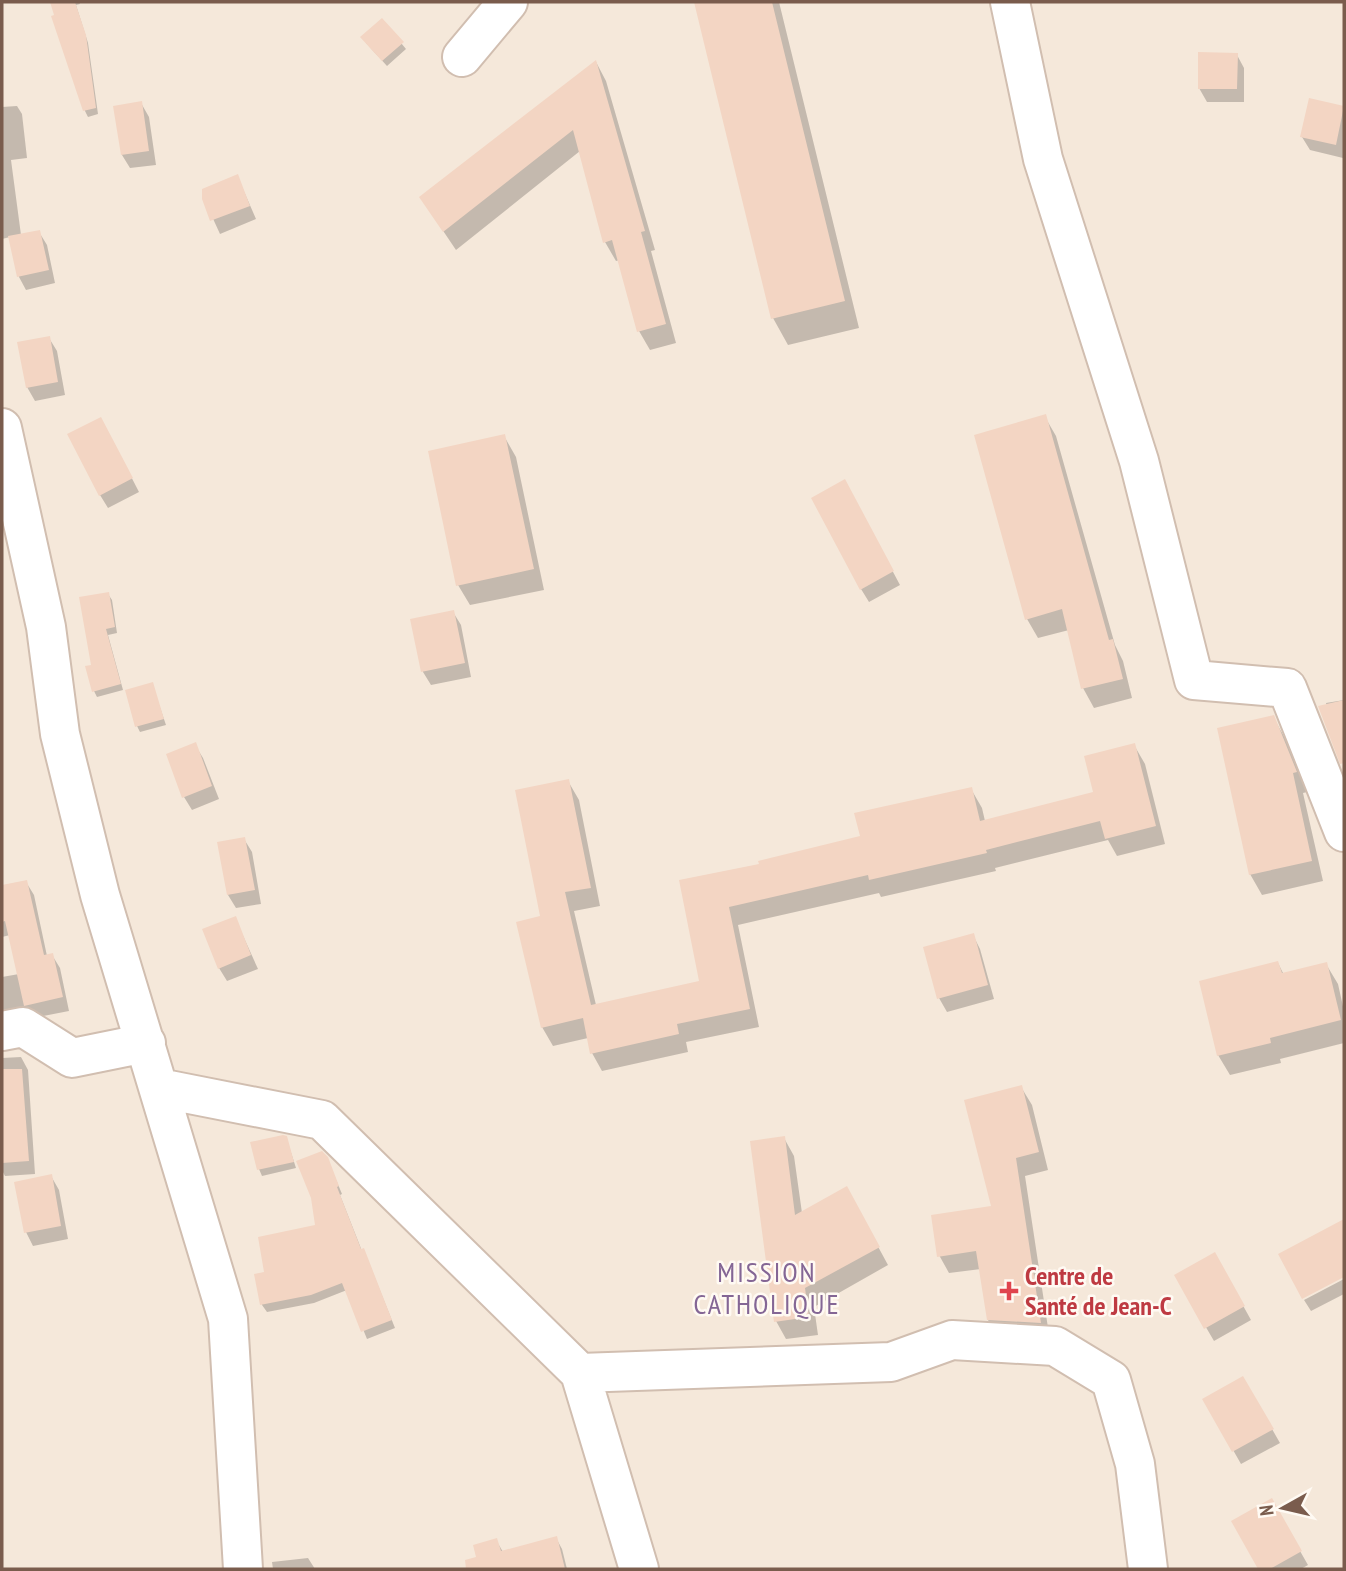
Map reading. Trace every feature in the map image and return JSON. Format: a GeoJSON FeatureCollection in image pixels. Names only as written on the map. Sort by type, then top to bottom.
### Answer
{"type":"FeatureCollection","features":[{"type":"Feature","properties":{"kind":"street"},"geometry":{"type":"LineString","coordinates":[[462,57],[508,2]]}},
{"type":"Feature","properties":{"kind":"street"},"geometry":{"type":"LineString","coordinates":[[1010,2],[1043,159],[1139,461],[1194,680],[1287,688],[1344,832]]}},
{"type":"Feature","properties":{"kind":"street"},"geometry":{"type":"LineString","coordinates":[[2,428],[12,524],[46,627],[60,734],[100,895],[228,1319],[243,1569]]}},
{"type":"Feature","properties":{"kind":"street"},"geometry":{"type":"LineString","coordinates":[[2,1031],[23,1027],[72,1058],[146,1043]]}},
{"type":"Feature","properties":{"kind":"street"},"geometry":{"type":"LineString","coordinates":[[159,1088],[322,1120],[580,1373],[639,1569]]}},
{"type":"Feature","properties":{"kind":"street"},"geometry":{"type":"LineString","coordinates":[[580,1373],[891,1362],[952,1340],[1055,1346],[1111,1380],[1135,1464],[1149,1569]]}},
{"type":"Feature","properties":{"kind":"shaded area"},"geometry":{"type":"Polygon","coordinates":[[[2,2],[1344,2],[1344,1569],[2,1569],[2,2]]]}},
{"type":"Feature","properties":{"kind":"building"},"geometry":{"type":"Polygon","coordinates":[[[50,2],[75,2],[86,35],[96,108],[83,111],[51,16],[54,15],[50,2]]]}},
{"type":"Feature","properties":{"kind":"building"},"geometry":{"type":"Polygon","coordinates":[[[694,2],[772,2],[845,301],[771,319],[694,2]]]}},
{"type":"Feature","properties":{"kind":"building"},"geometry":{"type":"Polygon","coordinates":[[[382,18],[404,42],[382,61],[360,37],[382,18]]]}},
{"type":"Feature","properties":{"kind":"building"},"geometry":{"type":"Polygon","coordinates":[[[1198,52],[1238,53],[1237,89],[1198,89],[1198,52]]]}},
{"type":"Feature","properties":{"kind":"building"},"geometry":{"type":"Polygon","coordinates":[[[596,60],[645,231],[641,232],[666,324],[637,332],[612,240],[603,243],[573,130],[443,232],[419,197],[596,60]]]}},
{"type":"Feature","properties":{"kind":"building"},"geometry":{"type":"Polygon","coordinates":[[[1309,98],[1344,106],[1336,145],[1300,137],[1309,98]]]}},
{"type":"Feature","properties":{"kind":"building"},"geometry":{"type":"Polygon","coordinates":[[[142,101],[149,151],[121,155],[113,106],[142,101]]]}},
{"type":"Feature","properties":{"kind":"building"},"geometry":{"type":"Polygon","coordinates":[[[238,174],[250,206],[210,221],[202,199],[202,189],[238,174]]]}},
{"type":"Feature","properties":{"kind":"building"},"geometry":{"type":"Polygon","coordinates":[[[40,230],[49,270],[17,277],[8,236],[40,230]]]}},
{"type":"Feature","properties":{"kind":"building"},"geometry":{"type":"Polygon","coordinates":[[[50,336],[58,382],[26,388],[17,342],[50,336]]]}},
{"type":"Feature","properties":{"kind":"building"},"geometry":{"type":"Polygon","coordinates":[[[1046,414],[1109,640],[1113,639],[1123,679],[1081,689],[1062,609],[1025,620],[974,435],[1046,414]]]}},
{"type":"Feature","properties":{"kind":"building"},"geometry":{"type":"Polygon","coordinates":[[[101,417],[133,478],[99,496],[67,434],[101,417]]]}},
{"type":"Feature","properties":{"kind":"building"},"geometry":{"type":"Polygon","coordinates":[[[505,434],[534,569],[456,586],[428,451],[505,434]]]}},
{"type":"Feature","properties":{"kind":"building"},"geometry":{"type":"Polygon","coordinates":[[[845,479],[894,571],[860,590],[811,498],[845,479]]]}},
{"type":"Feature","properties":{"kind":"building"},"geometry":{"type":"Polygon","coordinates":[[[109,592],[115,627],[106,629],[121,684],[92,692],[85,666],[91,665],[79,597],[109,592]]]}},
{"type":"Feature","properties":{"kind":"building"},"geometry":{"type":"Polygon","coordinates":[[[454,610],[465,663],[421,672],[410,619],[454,610]]]}},
{"type":"Feature","properties":{"kind":"building"},"geometry":{"type":"Polygon","coordinates":[[[153,682],[164,719],[135,727],[125,690],[153,682]]]}},
{"type":"Feature","properties":{"kind":"building"},"geometry":{"type":"Polygon","coordinates":[[[1344,700],[1344,763],[1340,764],[1318,706],[1344,700]]]}},
{"type":"Feature","properties":{"kind":"building"},"geometry":{"type":"Polygon","coordinates":[[[1274,715],[1297,772],[1293,773],[1312,861],[1249,875],[1217,728],[1274,715]]]}},
{"type":"Feature","properties":{"kind":"building"},"geometry":{"type":"Polygon","coordinates":[[[196,742],[212,786],[182,798],[166,754],[196,742]]]}},
{"type":"Feature","properties":{"kind":"building"},"geometry":{"type":"Polygon","coordinates":[[[1135,743],[1156,826],[1105,839],[1100,821],[986,850],[987,853],[869,880],[868,875],[729,907],[750,1009],[677,1024],[679,1034],[590,1054],[583,1018],[541,1028],[516,922],[540,916],[515,790],[569,779],[591,888],[565,892],[591,1005],[699,981],[679,880],[759,864],[758,861],[860,836],[854,813],[972,787],[980,821],[1093,792],[1084,756],[1135,743]]]}},
{"type":"Feature","properties":{"kind":"building"},"geometry":{"type":"Polygon","coordinates":[[[245,837],[255,890],[227,895],[217,842],[245,837]]]}},
{"type":"Feature","properties":{"kind":"building"},"geometry":{"type":"Polygon","coordinates":[[[27,880],[44,955],[53,953],[63,997],[24,1006],[5,921],[2,922],[2,885],[27,880]]]}},
{"type":"Feature","properties":{"kind":"building"},"geometry":{"type":"Polygon","coordinates":[[[236,916],[251,955],[218,969],[202,929],[236,916]]]}},
{"type":"Feature","properties":{"kind":"building"},"geometry":{"type":"Polygon","coordinates":[[[974,933],[988,985],[937,999],[923,947],[974,933]]]}},
{"type":"Feature","properties":{"kind":"building"},"geometry":{"type":"Polygon","coordinates":[[[1278,961],[1282,973],[1327,962],[1341,1020],[1270,1038],[1271,1043],[1217,1056],[1199,981],[1278,961]]]}},
{"type":"Feature","properties":{"kind":"building"},"geometry":{"type":"Polygon","coordinates":[[[2,1069],[22,1069],[29,1161],[2,1163],[2,1069]]]}},
{"type":"Feature","properties":{"kind":"building"},"geometry":{"type":"Polygon","coordinates":[[[1022,1085],[1039,1152],[1016,1158],[1041,1323],[987,1320],[976,1251],[937,1257],[931,1215],[991,1206],[964,1100],[1022,1085]]]}},
{"type":"Feature","properties":{"kind":"building"},"geometry":{"type":"Polygon","coordinates":[[[287,1136],[294,1162],[257,1170],[250,1142],[287,1136]]]}},
{"type":"Feature","properties":{"kind":"building"},"geometry":{"type":"Polygon","coordinates":[[[785,1136],[795,1215],[847,1186],[880,1247],[805,1288],[809,1317],[774,1322],[750,1141],[785,1136]]]}},
{"type":"Feature","properties":{"kind":"building"},"geometry":{"type":"Polygon","coordinates":[[[322,1151],[328,1157],[361,1249],[364,1248],[392,1320],[361,1332],[342,1283],[311,1295],[260,1305],[254,1274],[264,1272],[258,1237],[315,1225],[311,1198],[296,1161],[322,1151]]]}},
{"type":"Feature","properties":{"kind":"building"},"geometry":{"type":"Polygon","coordinates":[[[52,1174],[61,1226],[24,1233],[14,1182],[52,1174]]]}},
{"type":"Feature","properties":{"kind":"building"},"geometry":{"type":"Polygon","coordinates":[[[1344,1219],[1344,1277],[1302,1299],[1278,1254],[1344,1219]]]}},
{"type":"Feature","properties":{"kind":"building"},"geometry":{"type":"Polygon","coordinates":[[[1215,1252],[1245,1306],[1204,1329],[1174,1275],[1215,1252]]]}},
{"type":"Feature","properties":{"kind":"building"},"geometry":{"type":"Polygon","coordinates":[[[1243,1376],[1274,1429],[1232,1452],[1202,1399],[1243,1376]]]}},
{"type":"Feature","properties":{"kind":"building"},"geometry":{"type":"Polygon","coordinates":[[[1272,1498],[1302,1551],[1270,1569],[1258,1569],[1231,1521],[1272,1498]]]}},
{"type":"Feature","properties":{"kind":"building"},"geometry":{"type":"Polygon","coordinates":[[[557,1536],[565,1569],[466,1569],[465,1560],[476,1557],[473,1545],[497,1538],[501,1551],[557,1536]]]}},
{"type":"Feature","properties":{"kind":"place","name":"Centre de Santé de Jean-C"},"geometry":{"type":"Point","coordinates":[1009,1291]}},
{"type":"Feature","properties":{"kind":"district","name":"MISSION CATHOLIQUE"},"geometry":{"type":"Point","coordinates":[767,1288]}}]}
